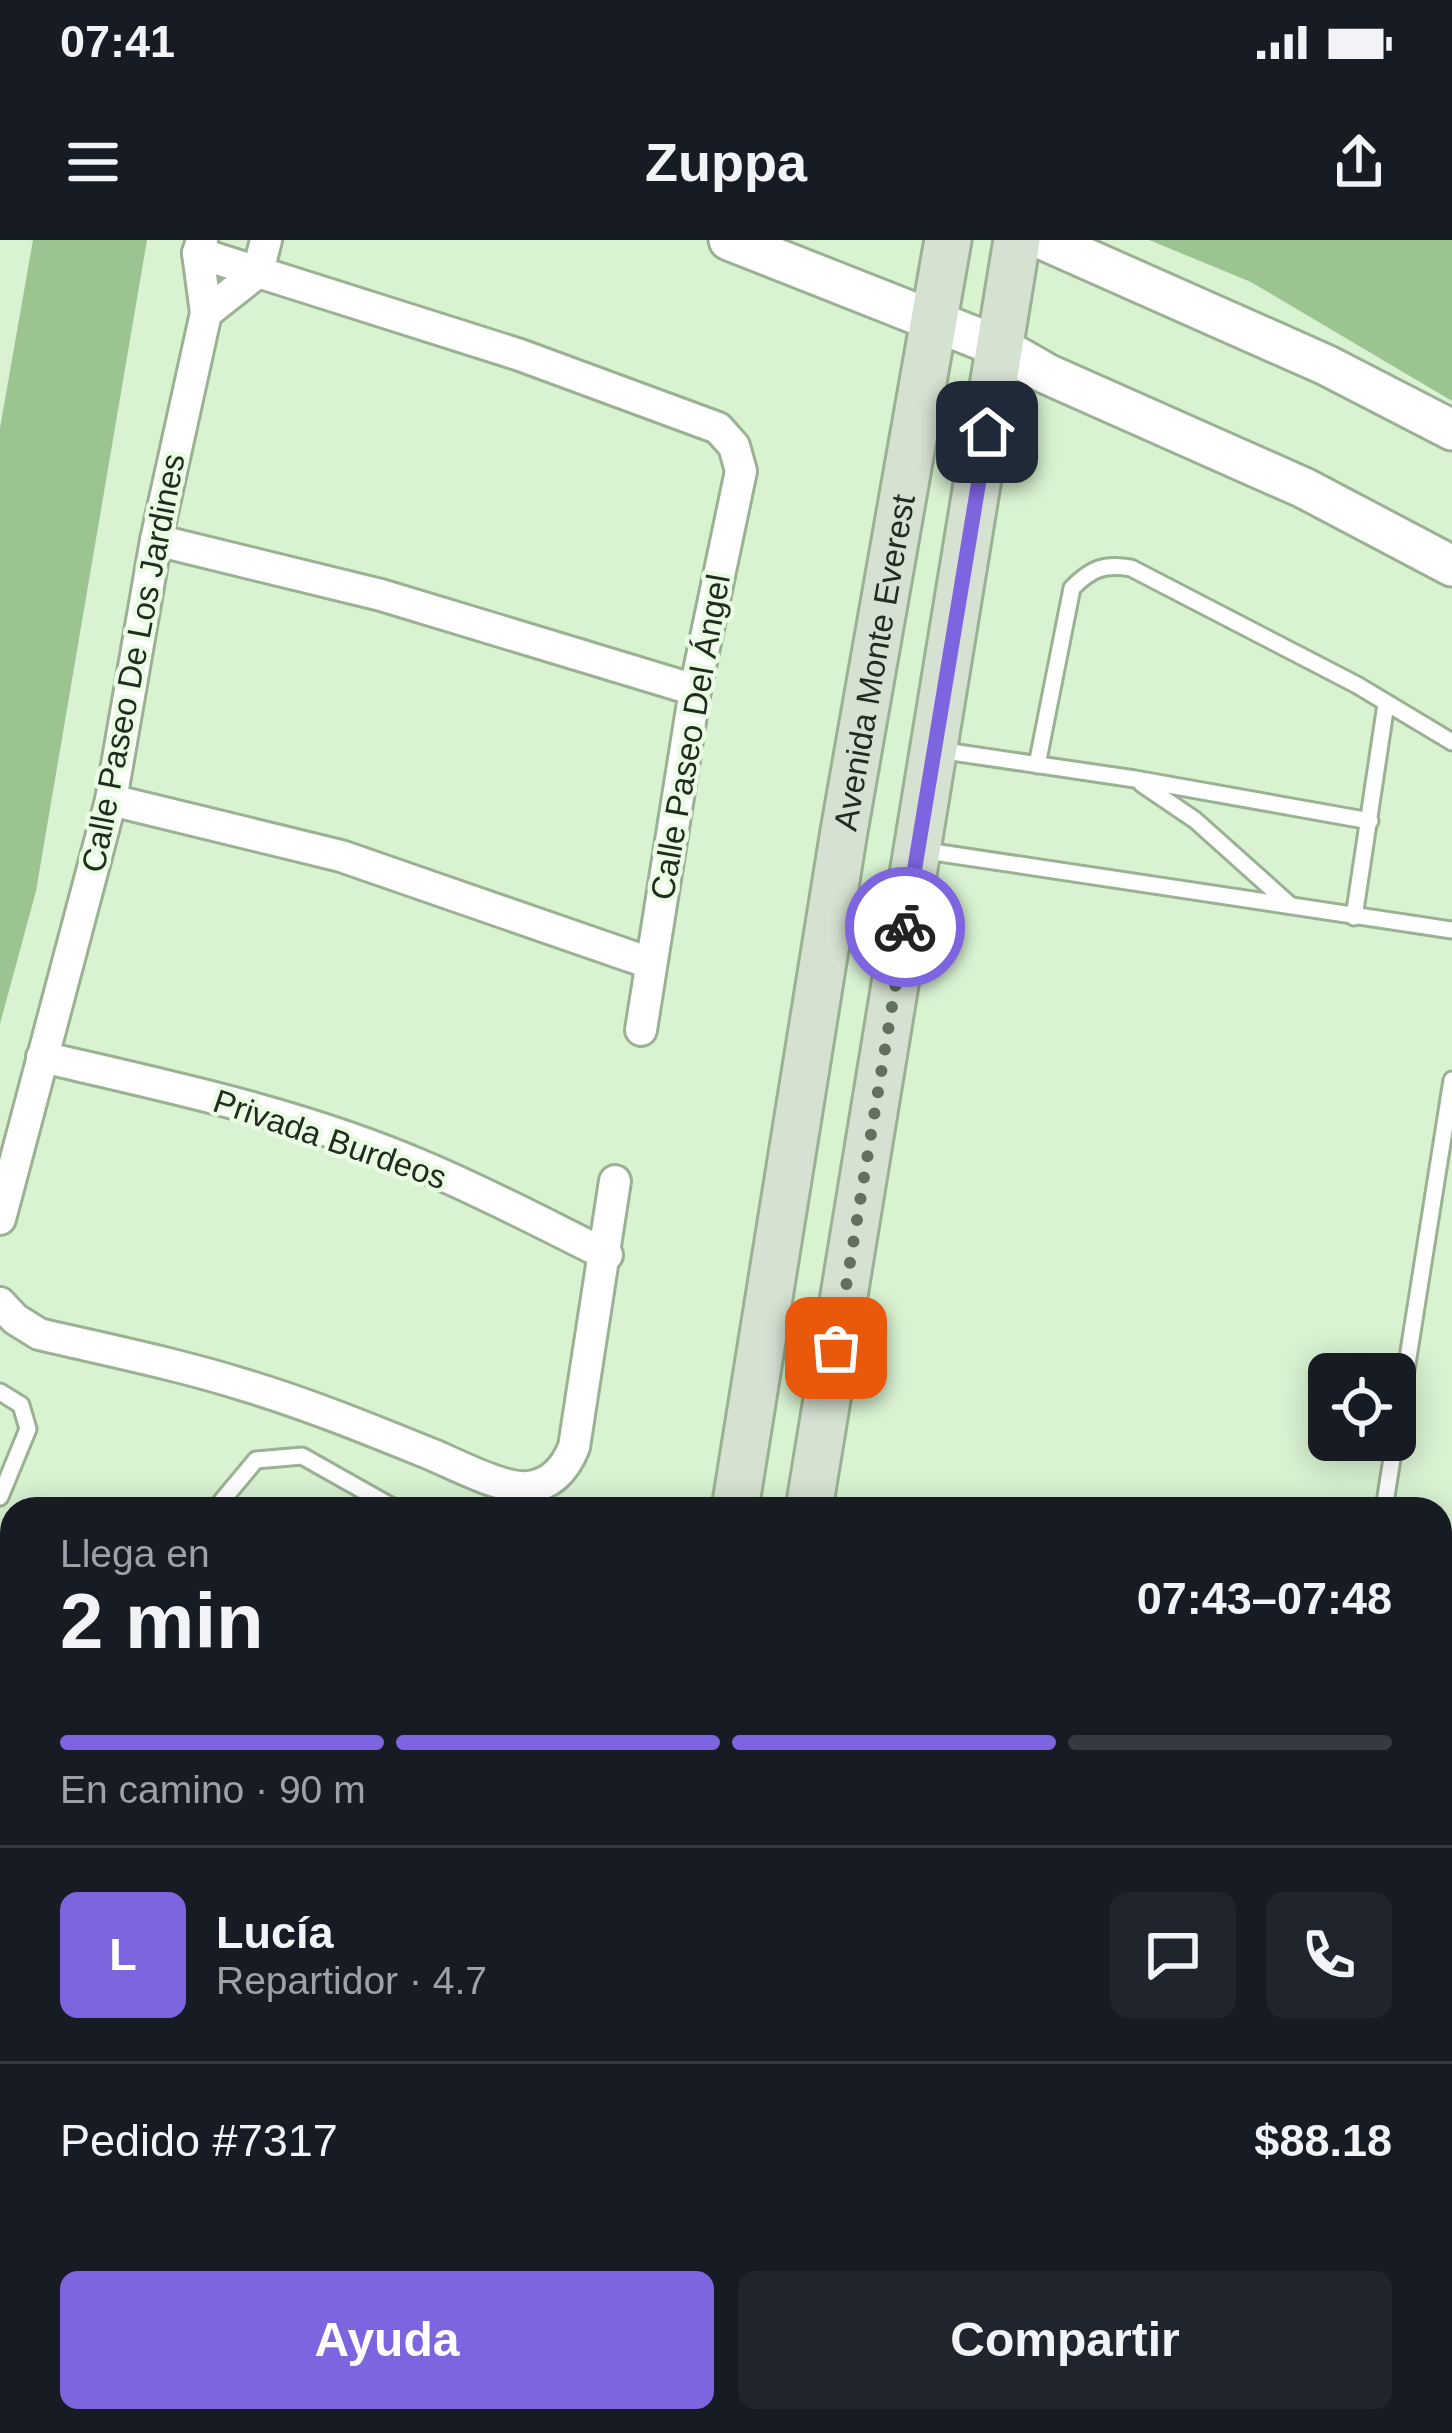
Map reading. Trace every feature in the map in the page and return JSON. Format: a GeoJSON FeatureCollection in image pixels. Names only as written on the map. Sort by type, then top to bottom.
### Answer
{"type":"FeatureCollection","features":[{"type":"Feature","properties":{"kind":"main road","name":"Avenida Monte Everest"},"geometry":{"type":"LineString","coordinates":[[737,1497],[844,831],[948,240]]}},
{"type":"Feature","properties":{"kind":"main road"},"geometry":{"type":"LineString","coordinates":[[811,1497],[1017,240]]}},
{"type":"Feature","properties":{"kind":"main road"},"geometry":{"type":"LineString","coordinates":[[756,1379],[828,1393]]}},
{"type":"Feature","properties":{"kind":"street"},"geometry":{"type":"LineString","coordinates":[[206,313],[258,272],[266,240]]}},
{"type":"Feature","properties":{"kind":"street"},"geometry":{"type":"LineString","coordinates":[[729,240],[1000,347],[1048,374],[1304,488],[1452,566]]}},
{"type":"Feature","properties":{"kind":"street"},"geometry":{"type":"LineString","coordinates":[[1044,240],[1326,365],[1452,430]]}},
{"type":"Feature","properties":{"kind":"street"},"geometry":{"type":"LineString","coordinates":[[200,246],[258,272]]}},
{"type":"Feature","properties":{"kind":"street","name":"Calle Paseo De Los Jardines"},"geometry":{"type":"LineString","coordinates":[[0,1220],[111,800],[157,540],[206,313],[200,246]]}},
{"type":"Feature","properties":{"kind":"street","name":"Calle Paseo Del Ángel"},"geometry":{"type":"LineString","coordinates":[[258,272],[718,428],[734,446],[741,470],[694,690],[641,1030]]}},
{"type":"Feature","properties":{"kind":"street"},"geometry":{"type":"LineString","coordinates":[[157,540],[381,595],[694,690]]}},
{"type":"Feature","properties":{"kind":"street"},"geometry":{"type":"LineString","coordinates":[[111,800],[341,856],[650,963]]}},
{"type":"Feature","properties":{"kind":"street","name":"Privada Burdeos"},"geometry":{"type":"LineString","coordinates":[[42,1057],[228,1100],[320,1128],[423,1166],[607,1255]]}},
{"type":"Feature","properties":{"kind":"street"},"geometry":{"type":"LineString","coordinates":[[0,1303],[38,1334],[242,1384],[513,1486],[529,1486],[549,1480],[567,1466],[574,1447],[615,1181]]}},
{"type":"Feature","properties":{"kind":"lane"},"geometry":{"type":"LineString","coordinates":[[1037,765],[1072,588],[1089,571],[1109,564],[1131,568],[1452,742]]}},
{"type":"Feature","properties":{"kind":"lane"},"geometry":{"type":"LineString","coordinates":[[1354,916],[1386,704]]}},
{"type":"Feature","properties":{"kind":"lane"},"geometry":{"type":"LineString","coordinates":[[935,750],[1370,821]]}},
{"type":"Feature","properties":{"kind":"lane"},"geometry":{"type":"LineString","coordinates":[[1135,779],[1195,820],[1292,908]]}},
{"type":"Feature","properties":{"kind":"lane"},"geometry":{"type":"LineString","coordinates":[[917,849],[1452,930]]}},
{"type":"Feature","properties":{"kind":"lane"},"geometry":{"type":"LineString","coordinates":[[1386,1497],[1452,1080]]}},
{"type":"Feature","properties":{"kind":"lane"},"geometry":{"type":"LineString","coordinates":[[0,1392],[21,1405],[28,1429],[0,1497]]}},
{"type":"Feature","properties":{"kind":"lane"},"geometry":{"type":"LineString","coordinates":[[225,1497],[256,1460],[302,1456],[375,1497]]}},
{"type":"Feature","properties":{"kind":"green space"},"geometry":{"type":"Polygon","coordinates":[[[33,240],[147,240],[36,891],[0,1024],[0,428],[33,240]]]}},
{"type":"Feature","properties":{"kind":"green space"},"geometry":{"type":"Polygon","coordinates":[[[1149,240],[1452,240],[1452,401],[1251,282],[1149,240]]]}},
{"type":"Feature","properties":{"kind":"way so far"},"geometry":{"type":"LineString","coordinates":[[836,1348],[905,927]]}},
{"type":"Feature","properties":{"kind":"route"},"geometry":{"type":"LineString","coordinates":[[905,927],[987,432]]}}]}
